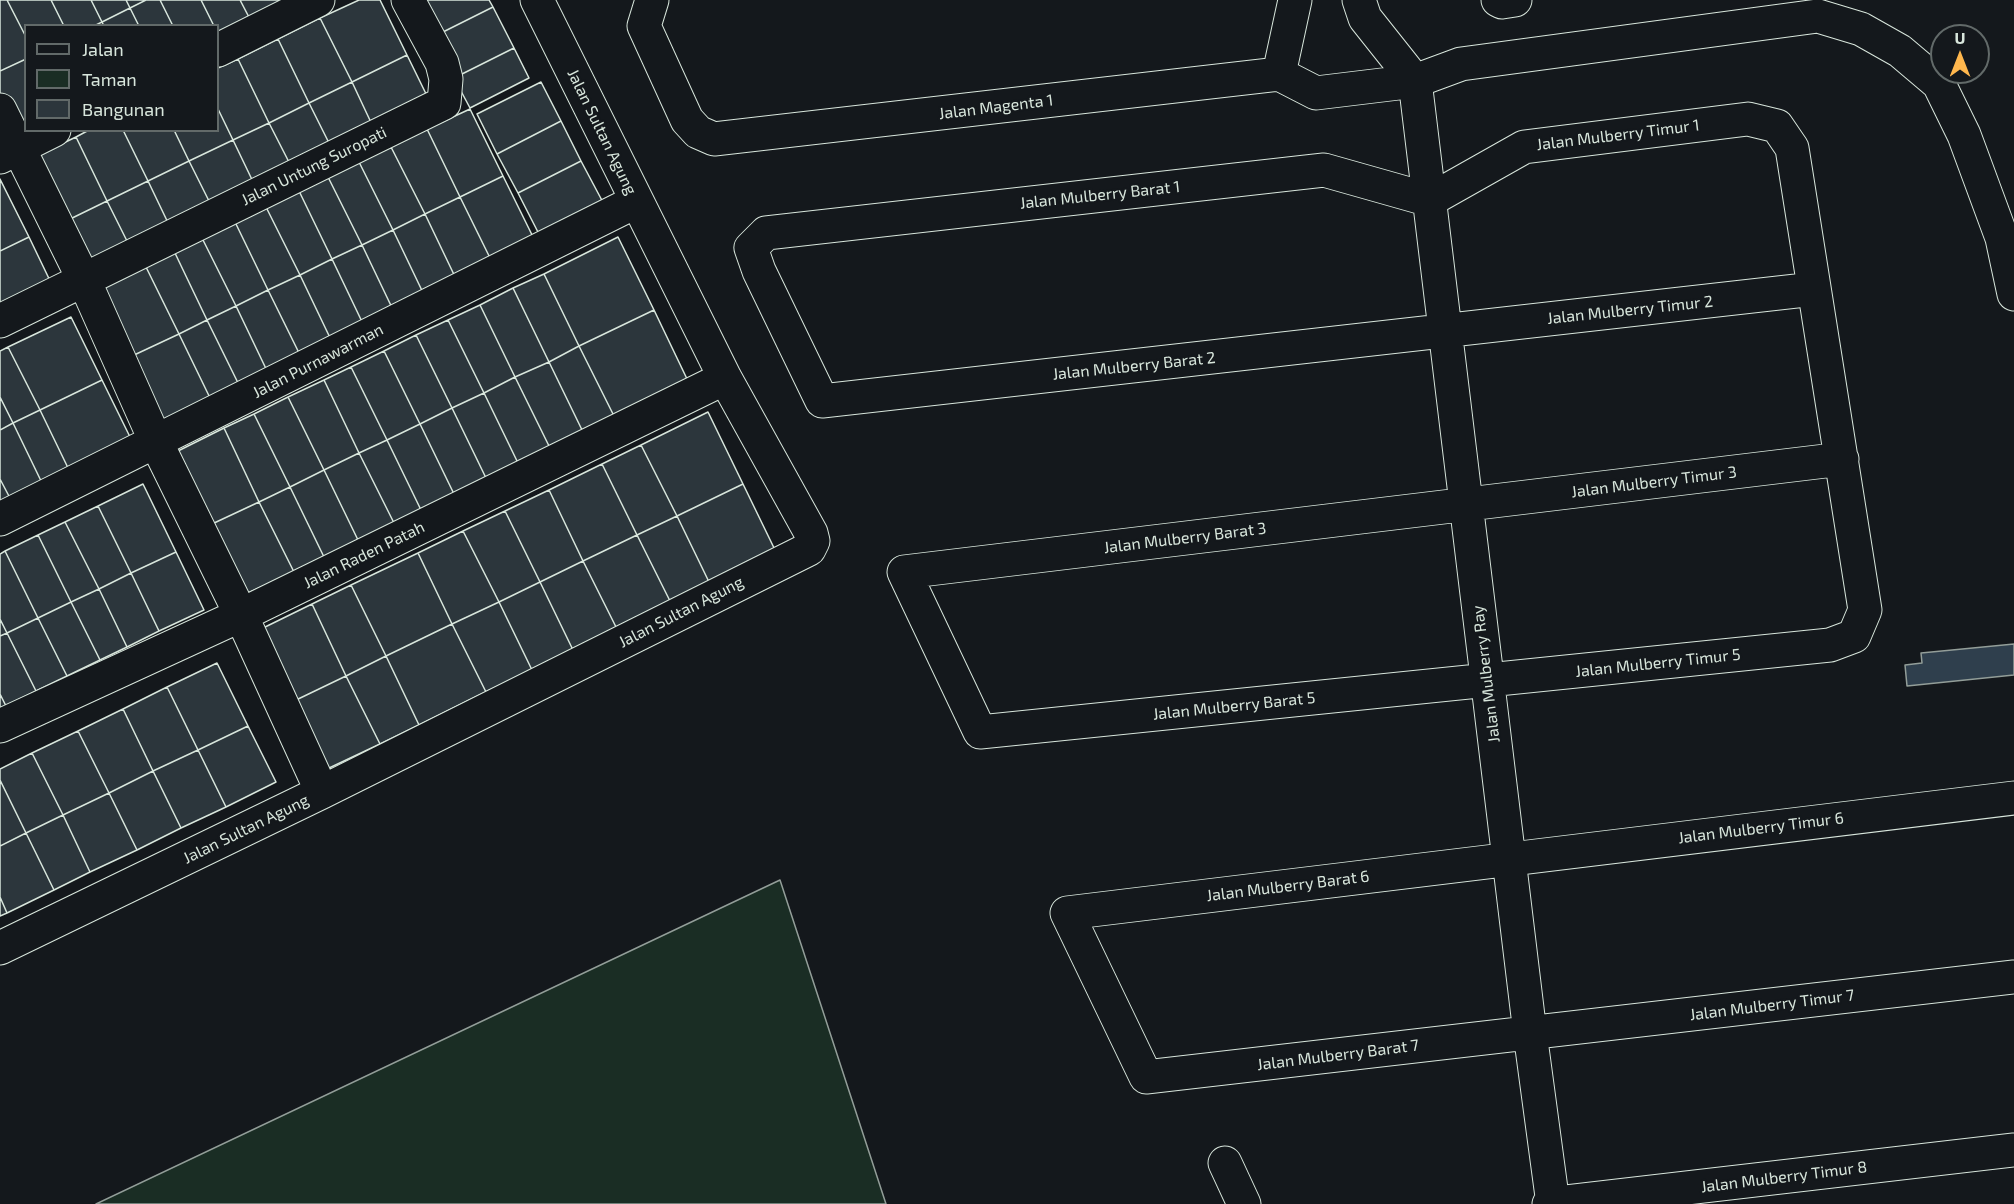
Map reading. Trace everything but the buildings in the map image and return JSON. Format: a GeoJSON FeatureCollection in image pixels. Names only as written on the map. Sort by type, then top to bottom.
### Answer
{"type":"FeatureCollection","features":[{"type":"Feature","properties":{"kind":"street"},"geometry":{"type":"LineString","coordinates":[[219,50],[318,0]]}},
{"type":"Feature","properties":{"kind":"street","name":"Jalan Untung Suropati"},"geometry":{"type":"LineString","coordinates":[[84,280],[444,103],[446,79],[442,63],[408,0]]}},
{"type":"Feature","properties":{"kind":"street","name":"Jalan Sultan Agung"},"geometry":{"type":"LineString","coordinates":[[0,948],[322,792],[809,549],[813,541],[812,533],[724,378],[537,0]]}},
{"type":"Feature","properties":{"kind":"street","name":"Jalan Magenta 1"},"geometry":{"type":"LineString","coordinates":[[652,0],[644,26],[687,120],[698,132],[714,140],[1279,74]]}},
{"type":"Feature","properties":{"kind":"street"},"geometry":{"type":"LineString","coordinates":[[1294,0],[1279,74],[1316,93],[1415,81],[1461,64],[1818,16],[1861,29],[1900,51],[1939,84],[1964,135],[2002,238],[2014,294]]}},
{"type":"Feature","properties":{"kind":"street"},"geometry":{"type":"LineString","coordinates":[[1498,0],[1515,0]]}},
{"type":"Feature","properties":{"kind":"street"},"geometry":{"type":"LineString","coordinates":[[1362,9],[1415,81]]}},
{"type":"Feature","properties":{"kind":"street","name":"Jalan Mulberry Ray"},"geometry":{"type":"LineString","coordinates":[[1415,81],[1551,1204]]}},
{"type":"Feature","properties":{"kind":"street"},"geometry":{"type":"LineString","coordinates":[[0,110],[9,153],[84,280],[156,442],[241,615],[322,792]]}},
{"type":"Feature","properties":{"kind":"street","name":"Jalan Mulberry Timur 1"},"geometry":{"type":"LineString","coordinates":[[1430,200],[1524,147],[1748,119],[1777,126],[1792,148],[1814,289]]}},
{"type":"Feature","properties":{"kind":"street"},"geometry":{"type":"LineString","coordinates":[[9,153],[50,132]]}},
{"type":"Feature","properties":{"kind":"street","name":"Jalan Mulberry Barat 1"},"geometry":{"type":"LineString","coordinates":[[822,401],[759,271],[751,248],[766,233],[1324,170],[1430,200]]}},
{"type":"Feature","properties":{"kind":"street","name":"Jalan Purnawarman"},"geometry":{"type":"LineString","coordinates":[[0,519],[636,201]]}},
{"type":"Feature","properties":{"kind":"street"},"geometry":{"type":"LineString","coordinates":[[0,321],[84,280]]}},
{"type":"Feature","properties":{"kind":"street"},"geometry":{"type":"LineString","coordinates":[[1814,289],[1842,459]]}},
{"type":"Feature","properties":{"kind":"street","name":"Jalan Mulberry Timur 2"},"geometry":{"type":"LineString","coordinates":[[1446,331],[1814,289]]}},
{"type":"Feature","properties":{"kind":"street","name":"Jalan Mulberry Barat 2"},"geometry":{"type":"LineString","coordinates":[[822,401],[1446,331]]}},
{"type":"Feature","properties":{"kind":"street","name":"Jalan Raden Patah"},"geometry":{"type":"LineString","coordinates":[[0,726],[241,615],[724,378]]}},
{"type":"Feature","properties":{"kind":"street","name":"Jalan Mulberry Timur 3"},"geometry":{"type":"LineString","coordinates":[[1466,504],[1842,459]]}},
{"type":"Feature","properties":{"kind":"street","name":"Jalan Mulberry Timur 5"},"geometry":{"type":"LineString","coordinates":[[1487,680],[1830,645],[1854,636],[1866,610],[1842,459]]}},
{"type":"Feature","properties":{"kind":"street","name":"Jalan Mulberry Barat 3"},"geometry":{"type":"LineString","coordinates":[[980,732],[904,572],[1466,504]]}},
{"type":"Feature","properties":{"kind":"street","name":"Jalan Mulberry Barat 5"},"geometry":{"type":"LineString","coordinates":[[980,732],[1487,680]]}},
{"type":"Feature","properties":{"kind":"street","name":"Jalan Mulberry Timur 6"},"geometry":{"type":"LineString","coordinates":[[1509,858],[2014,798]]}},
{"type":"Feature","properties":{"kind":"street","name":"Jalan Mulberry Barat 6"},"geometry":{"type":"LineString","coordinates":[[1146,1077],[1067,913],[1509,858]]}},
{"type":"Feature","properties":{"kind":"street","name":"Jalan Mulberry Timur 7"},"geometry":{"type":"LineString","coordinates":[[1530,1033],[2014,977]]}},
{"type":"Feature","properties":{"kind":"street","name":"Jalan Mulberry Barat 7"},"geometry":{"type":"LineString","coordinates":[[1146,1077],[1530,1033]]}},
{"type":"Feature","properties":{"kind":"street","name":"Jalan Mulberry Timur 8"},"geometry":{"type":"LineString","coordinates":[[1551,1204],[2014,1150]]}},
{"type":"Feature","properties":{"kind":"street"},"geometry":{"type":"LineString","coordinates":[[1225,1163],[1244,1204]]}},
{"type":"Feature","properties":{"kind":"green space"},"geometry":{"type":"Polygon","coordinates":[[[780,880],[886,1204],[96,1204],[780,880]]]}},
{"type":"Feature","properties":{"kind":"water"},"geometry":{"type":"Polygon","coordinates":[[[2014,644],[2014,675],[1907,686],[1905,665],[1922,663],[1921,653],[2014,644]]]}}]}
